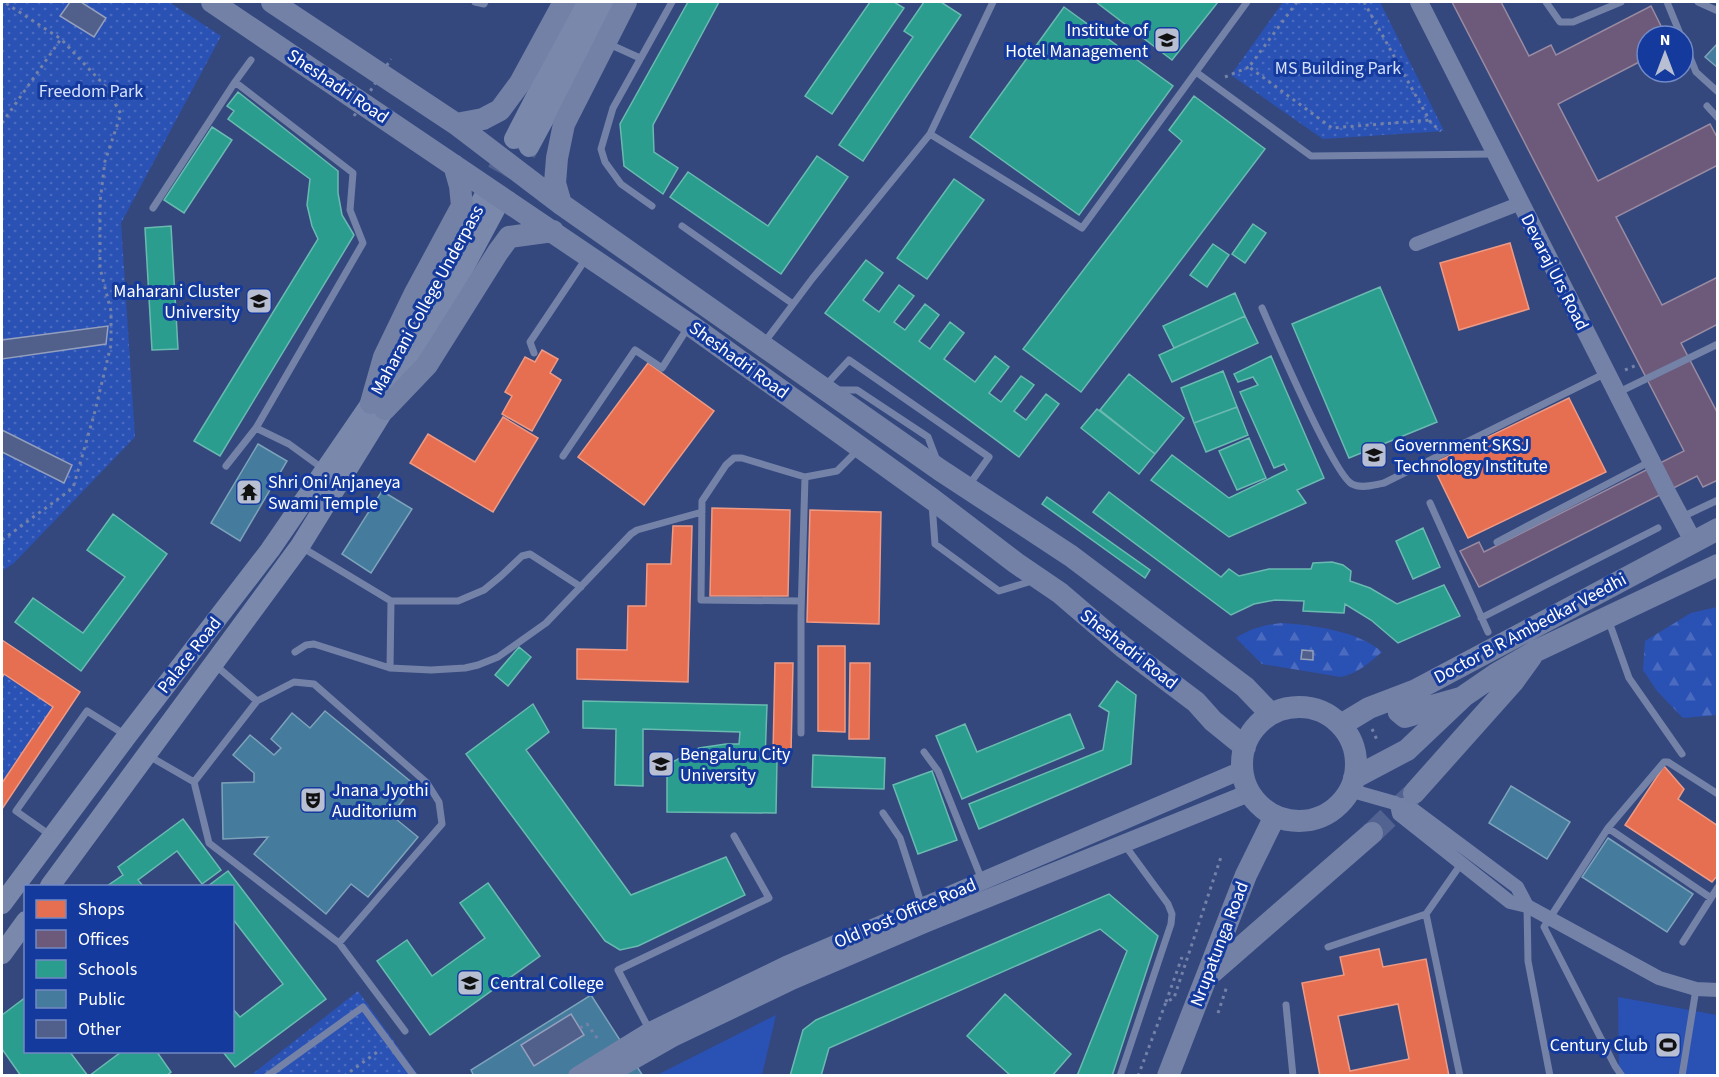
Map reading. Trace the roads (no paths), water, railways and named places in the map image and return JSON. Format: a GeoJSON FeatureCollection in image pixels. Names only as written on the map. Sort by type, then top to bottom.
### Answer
{"type":"FeatureCollection","features":[{"type":"Feature","properties":{"kind":"main road","name":"Sheshadri Road"},"geometry":{"type":"LineString","coordinates":[[212,2],[690,325],[932,499],[1060,593],[1123,647],[1196,702],[1214,721],[1245,747]]}},
{"type":"Feature","properties":{"kind":"main road","name":"Sheshadri Road"},"geometry":{"type":"LineString","coordinates":[[272,2],[456,124],[561,204],[940,470],[1071,556],[1245,687],[1271,714]]}},
{"type":"Feature","properties":{"kind":"main road"},"geometry":{"type":"LineString","coordinates":[[456,124],[483,119],[500,110],[520,83],[564,2]]}},
{"type":"Feature","properties":{"kind":"main road"},"geometry":{"type":"LineString","coordinates":[[585,2],[522,143],[607,2]]}},
{"type":"Feature","properties":{"kind":"main road"},"geometry":{"type":"LineString","coordinates":[[561,204],[555,183],[564,124],[626,2]]}},
{"type":"Feature","properties":{"kind":"main road"},"geometry":{"type":"LineString","coordinates":[[378,406],[384,357],[414,295],[462,206],[454,165]]}},
{"type":"Feature","properties":{"kind":"main road","name":"Maharani College Underpass"},"geometry":{"type":"LineString","coordinates":[[378,406],[410,368],[490,202]]}},
{"type":"Feature","properties":{"kind":"main road"},"geometry":{"type":"LineString","coordinates":[[378,406],[427,365],[509,237],[553,231]]}},
{"type":"Feature","properties":{"kind":"main road","name":"Palace Road"},"geometry":{"type":"LineString","coordinates":[[2,904],[270,550],[324,470],[378,406]]}},
{"type":"Feature","properties":{"kind":"main road","name":"Palace Road"},"geometry":{"type":"LineString","coordinates":[[52,885],[300,546],[378,406]]}},
{"type":"Feature","properties":{"kind":"main road","name":"Doctor B R Ambedkar Veedhi"},"geometry":{"type":"LineString","coordinates":[[1341,725],[1369,708],[1416,690],[1718,529]]}},
{"type":"Feature","properties":{"kind":"main road","name":"Doctor B R Ambedkar Veedhi"},"geometry":{"type":"LineString","coordinates":[[1351,784],[1407,750],[1464,696],[1496,674],[1536,651],[1718,565]]}},
{"type":"Feature","properties":{"kind":"main road"},"geometry":{"type":"LineString","coordinates":[[1406,799],[1513,682],[1536,651]]}},
{"type":"Feature","properties":{"kind":"main road"},"geometry":{"type":"LineString","coordinates":[[1416,690],[1403,701],[1399,712],[1405,717],[1464,696]]}},
{"type":"Feature","properties":{"kind":"main road"},"geometry":{"type":"LineString","coordinates":[[1306,707],[1325,713],[1341,725],[1351,741],[1356,761],[1351,784],[1345,798],[1330,811],[1312,819],[1292,820],[1275,816],[1260,806],[1249,793],[1242,770],[1245,747],[1257,725],[1271,714],[1288,708],[1306,707]]}},
{"type":"Feature","properties":{"kind":"main road","name":"Nrupatunga Road"},"geometry":{"type":"LineString","coordinates":[[1168,1076],[1246,875],[1275,816]]}},
{"type":"Feature","properties":{"kind":"main road"},"geometry":{"type":"LineString","coordinates":[[1205,979],[1372,833]]}},
{"type":"Feature","properties":{"kind":"main road"},"geometry":{"type":"LineString","coordinates":[[2,954],[24,924]]}},
{"type":"Feature","properties":{"kind":"street","name":"Devaraj Urs Road"},"geometry":{"type":"LineString","coordinates":[[1419,2],[1521,203],[1615,372],[1617,393],[1693,541]]}},
{"type":"Feature","properties":{"kind":"street"},"geometry":{"type":"LineString","coordinates":[[1416,244],[1521,203]]}},
{"type":"Feature","properties":{"kind":"street","name":"Old Post Office Road"},"geometry":{"type":"LineString","coordinates":[[577,1076],[650,1031],[786,965],[1242,770]]}},
{"type":"Feature","properties":{"kind":"street"},"geometry":{"type":"LineString","coordinates":[[1351,784],[1395,802],[1406,799]]}},
{"type":"Feature","properties":{"kind":"street","name":"Old Post Office Road"},"geometry":{"type":"LineString","coordinates":[[606,1076],[673,1038],[784,985],[927,923],[1249,793]]}},
{"type":"Feature","properties":{"kind":"street"},"geometry":{"type":"LineString","coordinates":[[1406,799],[1399,814],[1510,902],[1527,906],[1659,978],[1696,989],[1718,990]]}},
{"type":"Feature","properties":{"kind":"street"},"geometry":{"type":"LineString","coordinates":[[1406,799],[1407,805],[1517,887],[1527,906]]}},
{"type":"Feature","properties":{"kind":"lane"},"geometry":{"type":"LineString","coordinates":[[475,2],[484,4],[485,2]]}},
{"type":"Feature","properties":{"kind":"lane"},"geometry":{"type":"LineString","coordinates":[[652,206],[621,184],[605,162],[601,149],[613,108],[672,2]]}},
{"type":"Feature","properties":{"kind":"lane"},"geometry":{"type":"LineString","coordinates":[[763,345],[793,304],[930,134],[993,2]]}},
{"type":"Feature","properties":{"kind":"lane"},"geometry":{"type":"LineString","coordinates":[[930,134],[1082,228],[1247,2]]}},
{"type":"Feature","properties":{"kind":"lane"},"geometry":{"type":"LineString","coordinates":[[1546,2],[1560,22],[1573,22],[1621,2]]}},
{"type":"Feature","properties":{"kind":"lane"},"geometry":{"type":"LineString","coordinates":[[1667,2],[1676,24]]}},
{"type":"Feature","properties":{"kind":"lane"},"geometry":{"type":"LineString","coordinates":[[1698,2],[1718,11]]}},
{"type":"Feature","properties":{"kind":"lane"},"geometry":{"type":"LineString","coordinates":[[605,43],[640,58]]}},
{"type":"Feature","properties":{"kind":"lane"},"geometry":{"type":"LineString","coordinates":[[153,208],[251,60]]}},
{"type":"Feature","properties":{"kind":"lane"},"geometry":{"type":"LineString","coordinates":[[1695,70],[1718,92]]}},
{"type":"Feature","properties":{"kind":"lane"},"geometry":{"type":"LineString","coordinates":[[1196,72],[1311,156],[1496,154]]}},
{"type":"Feature","properties":{"kind":"lane"},"geometry":{"type":"LineString","coordinates":[[226,466],[256,428],[363,243],[350,210],[353,173],[235,82]]}},
{"type":"Feature","properties":{"kind":"lane"},"geometry":{"type":"LineString","coordinates":[[1707,106],[1718,118]]}},
{"type":"Feature","properties":{"kind":"lane"},"geometry":{"type":"LineString","coordinates":[[682,226],[793,304]]}},
{"type":"Feature","properties":{"kind":"lane"},"geometry":{"type":"LineString","coordinates":[[534,353],[530,342],[588,255]]}},
{"type":"Feature","properties":{"kind":"lane"},"geometry":{"type":"LineString","coordinates":[[1262,308],[1321,435],[1343,476],[1353,485],[1367,486],[1384,483],[1615,372]]}},
{"type":"Feature","properties":{"kind":"lane"},"geometry":{"type":"LineString","coordinates":[[563,456],[635,350],[662,368],[690,325]]}},
{"type":"Feature","properties":{"kind":"lane"},"geometry":{"type":"LineString","coordinates":[[1617,393],[1718,344]]}},
{"type":"Feature","properties":{"kind":"lane"},"geometry":{"type":"LineString","coordinates":[[824,388],[849,360],[971,444],[989,457],[967,488]]}},
{"type":"Feature","properties":{"kind":"lane"},"geometry":{"type":"LineString","coordinates":[[256,428],[289,444],[324,470]]}},
{"type":"Feature","properties":{"kind":"lane"},"geometry":{"type":"LineString","coordinates":[[801,601],[701,600],[702,501],[717,476],[735,458],[742,458],[805,477],[837,471],[859,448]]}},
{"type":"Feature","properties":{"kind":"lane"},"geometry":{"type":"LineString","coordinates":[[1497,542],[1652,460]]}},
{"type":"Feature","properties":{"kind":"lane"},"geometry":{"type":"LineString","coordinates":[[801,733],[801,601],[805,477]]}},
{"type":"Feature","properties":{"kind":"lane"},"geometry":{"type":"LineString","coordinates":[[932,499],[935,544],[999,591],[1038,579]]}},
{"type":"Feature","properties":{"kind":"lane"},"geometry":{"type":"LineString","coordinates":[[1681,518],[1718,500]]}},
{"type":"Feature","properties":{"kind":"lane"},"geometry":{"type":"LineString","coordinates":[[1430,503],[1488,632]]}},
{"type":"Feature","properties":{"kind":"lane"},"geometry":{"type":"LineString","coordinates":[[295,652],[306,645],[314,644],[390,668],[430,670],[478,665],[498,657],[546,623],[637,530],[702,512]]}},
{"type":"Feature","properties":{"kind":"lane"},"geometry":{"type":"LineString","coordinates":[[1481,618],[1658,528]]}},
{"type":"Feature","properties":{"kind":"lane"},"geometry":{"type":"LineString","coordinates":[[300,546],[391,601],[458,601],[484,590],[522,555],[530,554],[581,587]]}},
{"type":"Feature","properties":{"kind":"lane"},"geometry":{"type":"LineString","coordinates":[[390,668],[391,601]]}},
{"type":"Feature","properties":{"kind":"lane"},"geometry":{"type":"LineString","coordinates":[[1607,617],[1629,678],[1682,754]]}},
{"type":"Feature","properties":{"kind":"lane"},"geometry":{"type":"LineString","coordinates":[[214,664],[257,701]]}},
{"type":"Feature","properties":{"kind":"lane"},"geometry":{"type":"LineString","coordinates":[[194,782],[257,701],[294,682],[314,684],[427,783],[440,802],[442,824],[339,943]]}},
{"type":"Feature","properties":{"kind":"lane"},"geometry":{"type":"LineString","coordinates":[[52,836],[16,811],[87,711],[127,736]]}},
{"type":"Feature","properties":{"kind":"lane"},"geometry":{"type":"LineString","coordinates":[[924,752],[938,771],[982,880]]}},
{"type":"Feature","properties":{"kind":"lane"},"geometry":{"type":"LineString","coordinates":[[147,754],[194,782],[209,843],[339,943],[405,1031]]}},
{"type":"Feature","properties":{"kind":"lane"},"geometry":{"type":"LineString","coordinates":[[1622,1076],[1544,927],[1608,828],[1664,762],[1668,762],[1718,794]]}},
{"type":"Feature","properties":{"kind":"lane"},"geometry":{"type":"LineString","coordinates":[[883,813],[900,838],[922,906]]}},
{"type":"Feature","properties":{"kind":"lane"},"geometry":{"type":"LineString","coordinates":[[1608,828],[1711,898]]}},
{"type":"Feature","properties":{"kind":"lane"},"geometry":{"type":"LineString","coordinates":[[650,1031],[618,970],[769,898],[734,836]]}},
{"type":"Feature","properties":{"kind":"lane"},"geometry":{"type":"LineString","coordinates":[[1120,1076],[1171,924],[1172,914],[1163,896],[1123,843]]}},
{"type":"Feature","properties":{"kind":"lane"},"geometry":{"type":"LineString","coordinates":[[1328,947],[1426,914],[1461,864]]}},
{"type":"Feature","properties":{"kind":"lane"},"geometry":{"type":"LineString","coordinates":[[1683,942],[1718,887]]}},
{"type":"Feature","properties":{"kind":"lane"},"geometry":{"type":"LineString","coordinates":[[1527,906],[1528,960],[1550,1076]]}},
{"type":"Feature","properties":{"kind":"lane"},"geometry":{"type":"LineString","coordinates":[[1426,914],[1460,1076]]}},
{"type":"Feature","properties":{"kind":"lane"},"geometry":{"type":"LineString","coordinates":[[1682,1076],[1696,989]]}},
{"type":"Feature","properties":{"kind":"lane"},"geometry":{"type":"LineString","coordinates":[[1286,1005],[1293,1076]]}},
{"type":"Feature","properties":{"kind":"lane"},"geometry":{"type":"LineString","coordinates":[[267,1076],[363,1007],[414,1076]]}},
{"type":"Feature","properties":{"kind":"tunnel"},"geometry":{"type":"LineString","coordinates":[[483,198],[510,147]]}},
{"type":"Feature","properties":{"kind":"tunnel"},"geometry":{"type":"LineString","coordinates":[[497,206],[529,147]]}},
{"type":"Feature","properties":{"kind":"tunnel"},"geometry":{"type":"LineString","coordinates":[[1372,833],[1413,794]]}},
{"type":"Feature","properties":{"kind":"place","name":"Institute of Hotel Management"},"geometry":{"type":"Point","coordinates":[1167,40]}},
{"type":"Feature","properties":{"kind":"place","name":"Maharani Cluster University"},"geometry":{"type":"Point","coordinates":[259,301]}},
{"type":"Feature","properties":{"kind":"place","name":"Government SKSJ Technology Institute"},"geometry":{"type":"Point","coordinates":[1374,455]}},
{"type":"Feature","properties":{"kind":"place","name":"Shri Oni Anjaneya Swami Temple"},"geometry":{"type":"Point","coordinates":[249,492]}},
{"type":"Feature","properties":{"kind":"place","name":"Bengaluru City University"},"geometry":{"type":"Point","coordinates":[661,764]}},
{"type":"Feature","properties":{"kind":"place","name":"Jnana Jyothi Auditorium"},"geometry":{"type":"Point","coordinates":[313,800]}},
{"type":"Feature","properties":{"kind":"place","name":"Central College"},"geometry":{"type":"Point","coordinates":[470,983]}},
{"type":"Feature","properties":{"kind":"place","name":"Century Club"},"geometry":{"type":"Point","coordinates":[1668,1045]}},
{"type":"Feature","properties":{"kind":"park label","name":"MS Building Park"},"geometry":{"type":"Point","coordinates":[1338,68]}},
{"type":"Feature","properties":{"kind":"park label","name":"Freedom Park"},"geometry":{"type":"Point","coordinates":[91,91]}}]}
